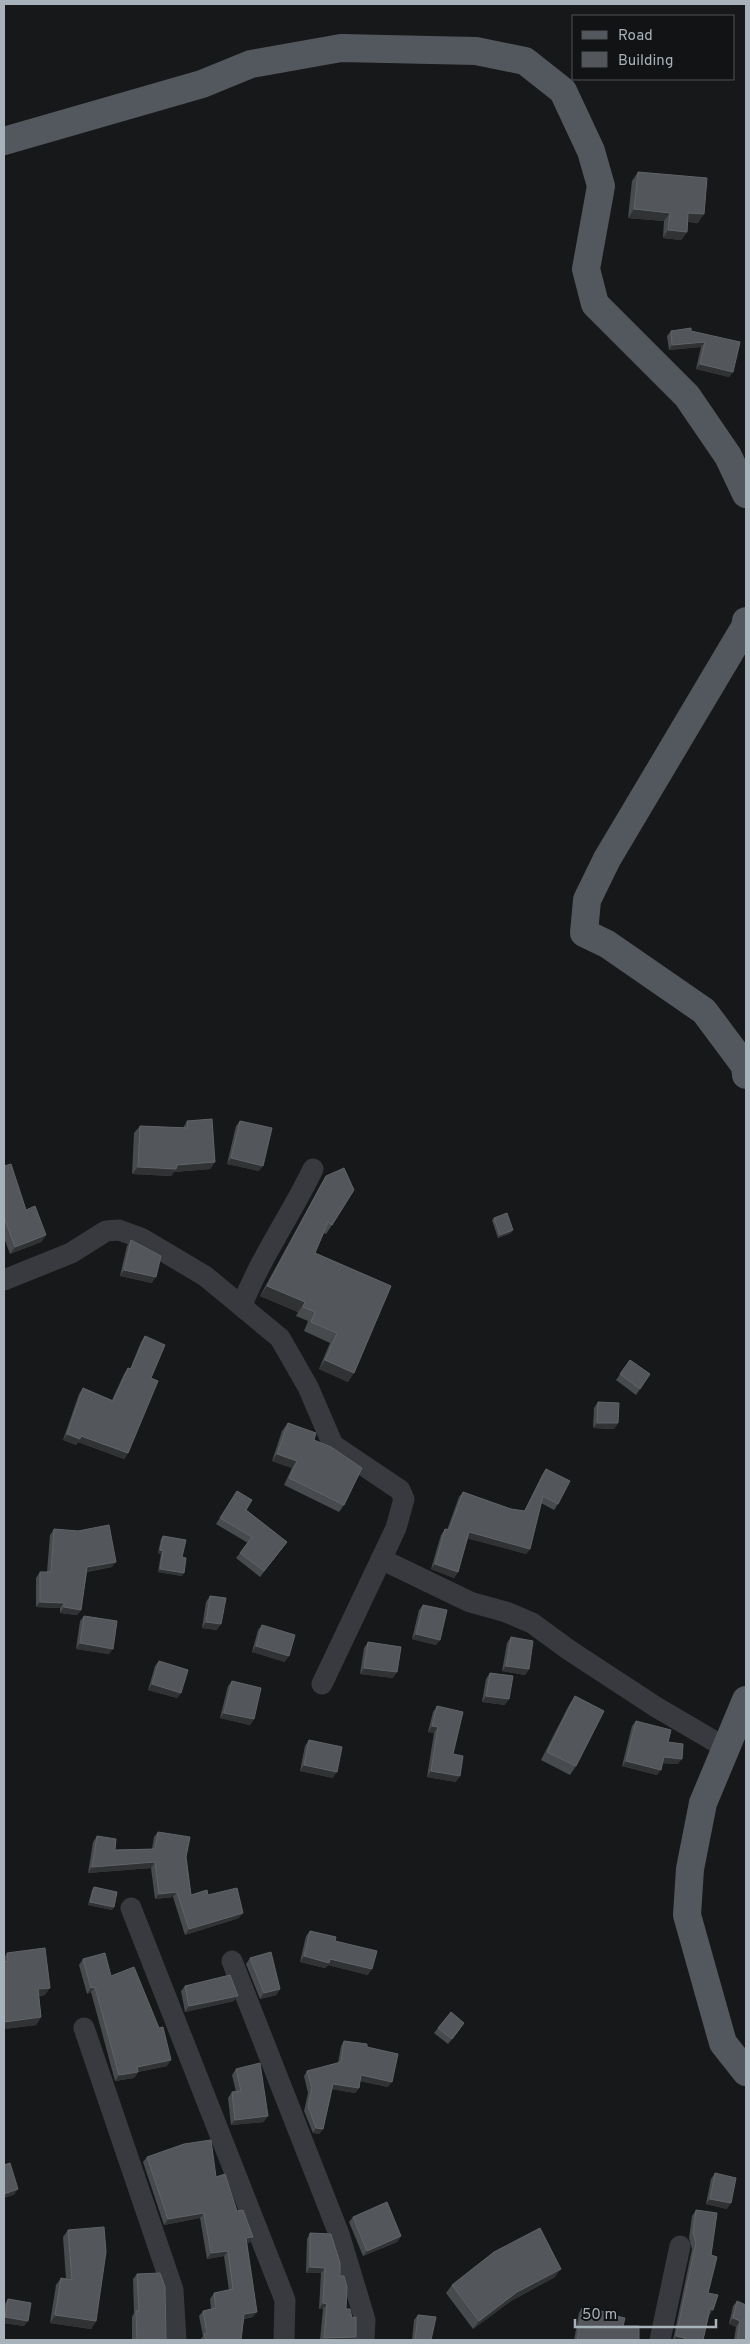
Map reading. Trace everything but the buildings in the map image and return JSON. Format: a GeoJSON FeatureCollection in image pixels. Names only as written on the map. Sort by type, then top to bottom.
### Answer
{"type":"FeatureCollection","features":[{"type":"Feature","properties":{"kind":"main road"},"geometry":{"type":"LineString","coordinates":[[4,141],[202,84],[251,64],[341,48],[476,51],[525,61],[563,91],[591,151],[601,186],[586,269],[595,304],[687,396],[728,456],[746,494]]}},
{"type":"Feature","properties":{"kind":"main road"},"geometry":{"type":"LineString","coordinates":[[746,621],[745,627],[607,860],[587,900],[584,933],[607,944],[704,1011],[745,1066],[746,1075]]}},
{"type":"Feature","properties":{"kind":"main road"},"geometry":{"type":"LineString","coordinates":[[746,1700],[703,1803],[690,1869],[687,1915],[723,2043],[746,2072]]}},
{"type":"Feature","properties":{"kind":"street"},"geometry":{"type":"LineString","coordinates":[[242,1305],[257,1269],[297,1202],[313,1169]]}},
{"type":"Feature","properties":{"kind":"street"},"geometry":{"type":"LineString","coordinates":[[4,1280],[71,1253],[106,1231],[119,1230],[141,1238],[189,1267],[242,1305],[280,1338],[308,1387],[334,1445],[400,1490],[404,1499],[402,1512],[322,1684]]}},
{"type":"Feature","properties":{"kind":"street"},"geometry":{"type":"LineString","coordinates":[[381,1559],[470,1602],[506,1612],[532,1623],[569,1650],[656,1707],[726,1748]]}},
{"type":"Feature","properties":{"kind":"street"},"geometry":{"type":"LineString","coordinates":[[131,1908],[285,2300],[284,2340]]}},
{"type":"Feature","properties":{"kind":"street"},"geometry":{"type":"LineString","coordinates":[[232,1961],[339,2234],[365,2320],[364,2340]]}},
{"type":"Feature","properties":{"kind":"street"},"geometry":{"type":"LineString","coordinates":[[84,2028],[173,2290],[176,2340]]}},
{"type":"Feature","properties":{"kind":"street"},"geometry":{"type":"LineString","coordinates":[[660,2340],[680,2246]]}}]}
